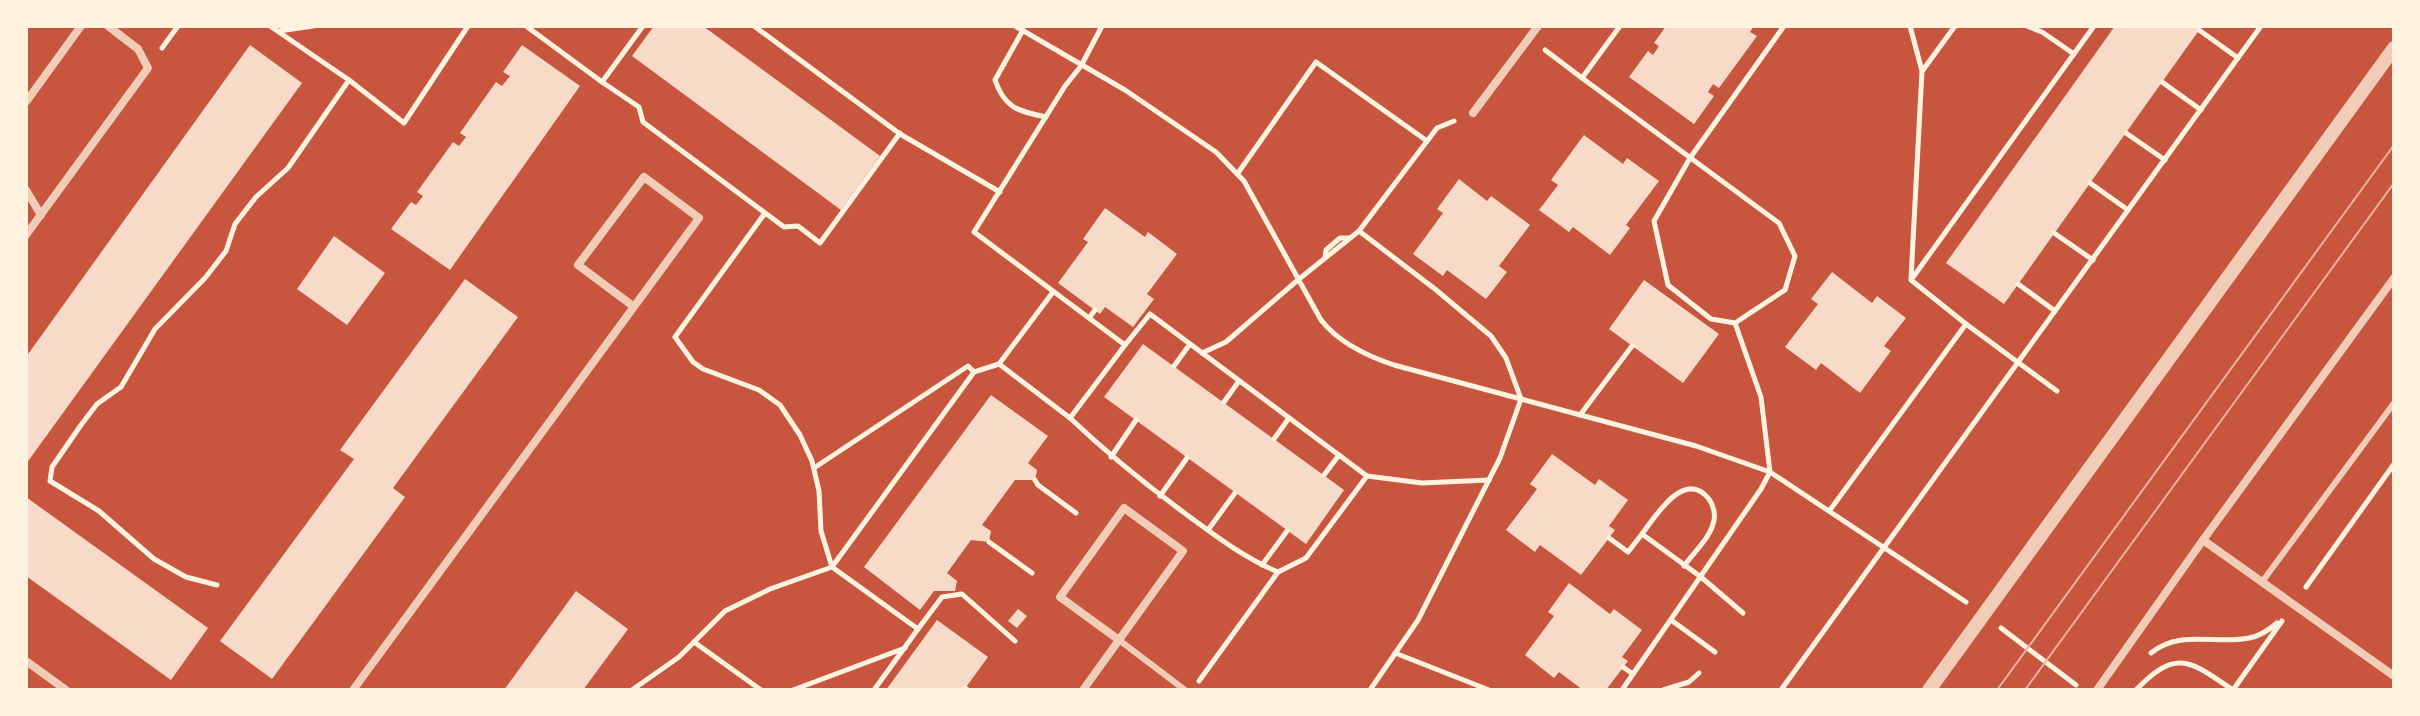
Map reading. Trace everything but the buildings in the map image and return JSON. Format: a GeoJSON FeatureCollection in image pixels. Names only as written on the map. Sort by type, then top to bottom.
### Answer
{"type":"FeatureCollection","features":[{"type":"Feature","properties":{"kind":"street"},"geometry":{"type":"LineString","coordinates":[[26,102],[81,26]]}},
{"type":"Feature","properties":{"kind":"street"},"geometry":{"type":"LineString","coordinates":[[26,235],[148,68],[138,49],[108,26]]}},
{"type":"Feature","properties":{"kind":"street"},"geometry":{"type":"LineString","coordinates":[[1473,113],[1538,26]]}},
{"type":"Feature","properties":{"kind":"street"},"geometry":{"type":"LineString","coordinates":[[1929,690],[2394,48]]}},
{"type":"Feature","properties":{"kind":"street"},"geometry":{"type":"LineString","coordinates":[[353,690],[699,218],[644,177],[578,265],[633,306]]}},
{"type":"Feature","properties":{"kind":"street"},"geometry":{"type":"LineString","coordinates":[[26,190],[41,215]]}},
{"type":"Feature","properties":{"kind":"street"},"geometry":{"type":"LineString","coordinates":[[2097,690],[2394,278]]}},
{"type":"Feature","properties":{"kind":"street"},"geometry":{"type":"LineString","coordinates":[[1083,690],[1119,640],[1183,551],[1124,508],[1060,597],[1119,640]]}},
{"type":"Feature","properties":{"kind":"street"},"geometry":{"type":"LineString","coordinates":[[2203,540],[2394,676]]}},
{"type":"Feature","properties":{"kind":"street"},"geometry":{"type":"LineString","coordinates":[[26,661],[66,690]]}},
{"type":"Feature","properties":{"kind":"lane"},"geometry":{"type":"LineString","coordinates":[[2262,582],[2394,403]]}},
{"type":"Feature","properties":{"kind":"lane"},"geometry":{"type":"LineString","coordinates":[[1119,640],[1185,690]]}},
{"type":"Feature","properties":{"kind":"path"},"geometry":{"type":"LineString","coordinates":[[270,26],[349,80],[404,123],[468,26]]}},
{"type":"Feature","properties":{"kind":"path"},"geometry":{"type":"LineString","coordinates":[[278,31],[313,26]]}},
{"type":"Feature","properties":{"kind":"path"},"geometry":{"type":"LineString","coordinates":[[526,26],[639,107],[643,122],[765,213],[784,227],[798,226],[820,243],[900,133]]}},
{"type":"Feature","properties":{"kind":"path"},"geometry":{"type":"LineString","coordinates":[[602,82],[643,26]]}},
{"type":"Feature","properties":{"kind":"path"},"geometry":{"type":"LineString","coordinates":[[754,26],[900,133],[1000,192]]}},
{"type":"Feature","properties":{"kind":"path"},"geometry":{"type":"LineString","coordinates":[[1015,26],[1125,90],[1216,152],[1244,181],[1327,327],[1360,351],[1394,365],[1696,446],[1770,472],[1971,605]]}},
{"type":"Feature","properties":{"kind":"path"},"geometry":{"type":"LineString","coordinates":[[1102,26],[1081,66],[1065,86],[974,232],[1125,345]]}},
{"type":"Feature","properties":{"kind":"path"},"geometry":{"type":"LineString","coordinates":[[1582,78],[1620,26]]}},
{"type":"Feature","properties":{"kind":"path"},"geometry":{"type":"LineString","coordinates":[[1529,39],[1690,158],[1779,223],[1795,256],[1785,290],[1735,323],[1711,319],[1668,285],[1654,221],[1690,158],[1784,26]]}},
{"type":"Feature","properties":{"kind":"path"},"geometry":{"type":"LineString","coordinates":[[1910,26],[1922,71],[1911,280]]}},
{"type":"Feature","properties":{"kind":"path"},"geometry":{"type":"LineString","coordinates":[[1922,71],[1955,26]]}},
{"type":"Feature","properties":{"kind":"path"},"geometry":{"type":"LineString","coordinates":[[2027,26],[2042,32],[2074,54]]}},
{"type":"Feature","properties":{"kind":"path"},"geometry":{"type":"LineString","coordinates":[[1911,280],[2094,26]]}},
{"type":"Feature","properties":{"kind":"path"},"geometry":{"type":"LineString","coordinates":[[1781,690],[2261,26]]}},
{"type":"Feature","properties":{"kind":"path"},"geometry":{"type":"LineString","coordinates":[[1023,30],[995,80],[1001,96],[1019,112],[1046,117]]}},
{"type":"Feature","properties":{"kind":"path"},"geometry":{"type":"LineString","coordinates":[[2199,30],[2238,58]]}},
{"type":"Feature","properties":{"kind":"path"},"geometry":{"type":"LineString","coordinates":[[1238,173],[1316,62],[1427,141]]}},
{"type":"Feature","properties":{"kind":"path"},"geometry":{"type":"LineString","coordinates":[[217,585],[186,577],[154,559],[99,511],[50,481],[52,467],[97,404],[121,387],[155,329],[205,278],[226,251],[235,224],[256,197],[288,168],[349,80]]}},
{"type":"Feature","properties":{"kind":"path"},"geometry":{"type":"LineString","coordinates":[[2162,82],[2201,110]]}},
{"type":"Feature","properties":{"kind":"path"},"geometry":{"type":"LineString","coordinates":[[1202,353],[1226,342],[1359,231],[1437,128],[1473,113]]}},
{"type":"Feature","properties":{"kind":"path"},"geometry":{"type":"LineString","coordinates":[[2126,133],[2165,160]]}},
{"type":"Feature","properties":{"kind":"path"},"geometry":{"type":"LineString","coordinates":[[2090,183],[2128,210]]}},
{"type":"Feature","properties":{"kind":"path"},"geometry":{"type":"LineString","coordinates":[[765,213],[675,337],[693,362],[703,369],[759,390],[773,398],[787,414],[814,468],[819,491],[821,531],[832,567],[918,629]]}},
{"type":"Feature","properties":{"kind":"path"},"geometry":{"type":"LineString","coordinates":[[1359,231],[1491,336],[1506,358],[1521,399],[1500,458],[1418,620],[1370,690]]}},
{"type":"Feature","properties":{"kind":"path"},"geometry":{"type":"LineString","coordinates":[[2054,233],[2093,260]]}},
{"type":"Feature","properties":{"kind":"path"},"geometry":{"type":"LineString","coordinates":[[1911,280],[2057,391]]}},
{"type":"Feature","properties":{"kind":"path"},"geometry":{"type":"LineString","coordinates":[[2018,284],[2055,311]]}},
{"type":"Feature","properties":{"kind":"path"},"geometry":{"type":"LineString","coordinates":[[632,690],[679,657],[725,611],[770,589],[832,567],[974,372],[999,364],[1053,291]]}},
{"type":"Feature","properties":{"kind":"path"},"geometry":{"type":"LineString","coordinates":[[1089,318],[1095,310]]}},
{"type":"Feature","properties":{"kind":"path"},"geometry":{"type":"LineString","coordinates":[[1070,418],[1150,314],[1367,476],[1422,483],[1489,480]]}},
{"type":"Feature","properties":{"kind":"path"},"geometry":{"type":"LineString","coordinates":[[1622,690],[1770,472],[1761,397],[1735,323]]}},
{"type":"Feature","properties":{"kind":"path"},"geometry":{"type":"LineString","coordinates":[[1830,510],[1966,324]]}},
{"type":"Feature","properties":{"kind":"path"},"geometry":{"type":"LineString","coordinates":[[1174,366],[1190,344]]}},
{"type":"Feature","properties":{"kind":"path"},"geometry":{"type":"LineString","coordinates":[[1580,415],[1632,346]]}},
{"type":"Feature","properties":{"kind":"path"},"geometry":{"type":"LineString","coordinates":[[999,364],[1070,418],[1111,457],[1160,496],[1262,565],[1278,572]]}},
{"type":"Feature","properties":{"kind":"path"},"geometry":{"type":"LineString","coordinates":[[814,468],[968,366],[974,372]]}},
{"type":"Feature","properties":{"kind":"path"},"geometry":{"type":"LineString","coordinates":[[1224,402],[1239,381]]}},
{"type":"Feature","properties":{"kind":"path"},"geometry":{"type":"LineString","coordinates":[[1274,439],[1289,418]]}},
{"type":"Feature","properties":{"kind":"path"},"geometry":{"type":"LineString","coordinates":[[1111,457],[1136,420]]}},
{"type":"Feature","properties":{"kind":"path"},"geometry":{"type":"LineString","coordinates":[[1324,475],[1339,455]]}},
{"type":"Feature","properties":{"kind":"path"},"geometry":{"type":"LineString","coordinates":[[1160,496],[1187,458]]}},
{"type":"Feature","properties":{"kind":"path"},"geometry":{"type":"LineString","coordinates":[[2293,604],[2394,464]]}},
{"type":"Feature","properties":{"kind":"path"},"geometry":{"type":"LineString","coordinates":[[1192,690],[1278,572],[1306,558],[1367,476]]}},
{"type":"Feature","properties":{"kind":"path"},"geometry":{"type":"LineString","coordinates":[[1035,480],[1076,513]]}},
{"type":"Feature","properties":{"kind":"path"},"geometry":{"type":"LineString","coordinates":[[1609,538],[1628,552],[1668,500],[1677,493],[1689,490],[1700,492],[1714,510],[1714,521],[1710,532],[1684,566]]}},
{"type":"Feature","properties":{"kind":"path"},"geometry":{"type":"LineString","coordinates":[[1208,530],[1235,493]]}},
{"type":"Feature","properties":{"kind":"path"},"geometry":{"type":"LineString","coordinates":[[1262,565],[1287,531]]}},
{"type":"Feature","properties":{"kind":"path"},"geometry":{"type":"LineString","coordinates":[[1642,534],[1701,577],[1743,613]]}},
{"type":"Feature","properties":{"kind":"path"},"geometry":{"type":"LineString","coordinates":[[989,542],[1032,573]]}},
{"type":"Feature","properties":{"kind":"path"},"geometry":{"type":"LineString","coordinates":[[874,690],[942,597],[962,594],[1015,641]]}},
{"type":"Feature","properties":{"kind":"path"},"geometry":{"type":"LineString","coordinates":[[2136,690],[2160,670],[2177,662],[2195,664],[2233,690],[2284,617],[2255,637],[2184,639],[2166,644],[2145,658]]}},
{"type":"Feature","properties":{"kind":"path"},"geometry":{"type":"LineString","coordinates":[[1671,620],[1715,652]]}},
{"type":"Feature","properties":{"kind":"path"},"geometry":{"type":"LineString","coordinates":[[2001,628],[2080,688]]}},
{"type":"Feature","properties":{"kind":"path"},"geometry":{"type":"LineString","coordinates":[[694,642],[761,690]]}},
{"type":"Feature","properties":{"kind":"path"},"geometry":{"type":"LineString","coordinates":[[793,690],[905,648]]}},
{"type":"Feature","properties":{"kind":"path"},"geometry":{"type":"LineString","coordinates":[[1395,653],[1489,690]]}},
{"type":"Feature","properties":{"kind":"path"},"geometry":{"type":"LineString","coordinates":[[1623,667],[1633,674]]}},
{"type":"Feature","properties":{"kind":"path"},"geometry":{"type":"LineString","coordinates":[[1663,690],[1689,682],[1699,673]]}},
{"type":"Feature","properties":{"kind":"tram line"},"geometry":{"type":"LineString","coordinates":[[1997,690],[2394,145]]}},
{"type":"Feature","properties":{"kind":"tram line"},"geometry":{"type":"LineString","coordinates":[[2025,690],[2394,183]]}}]}
